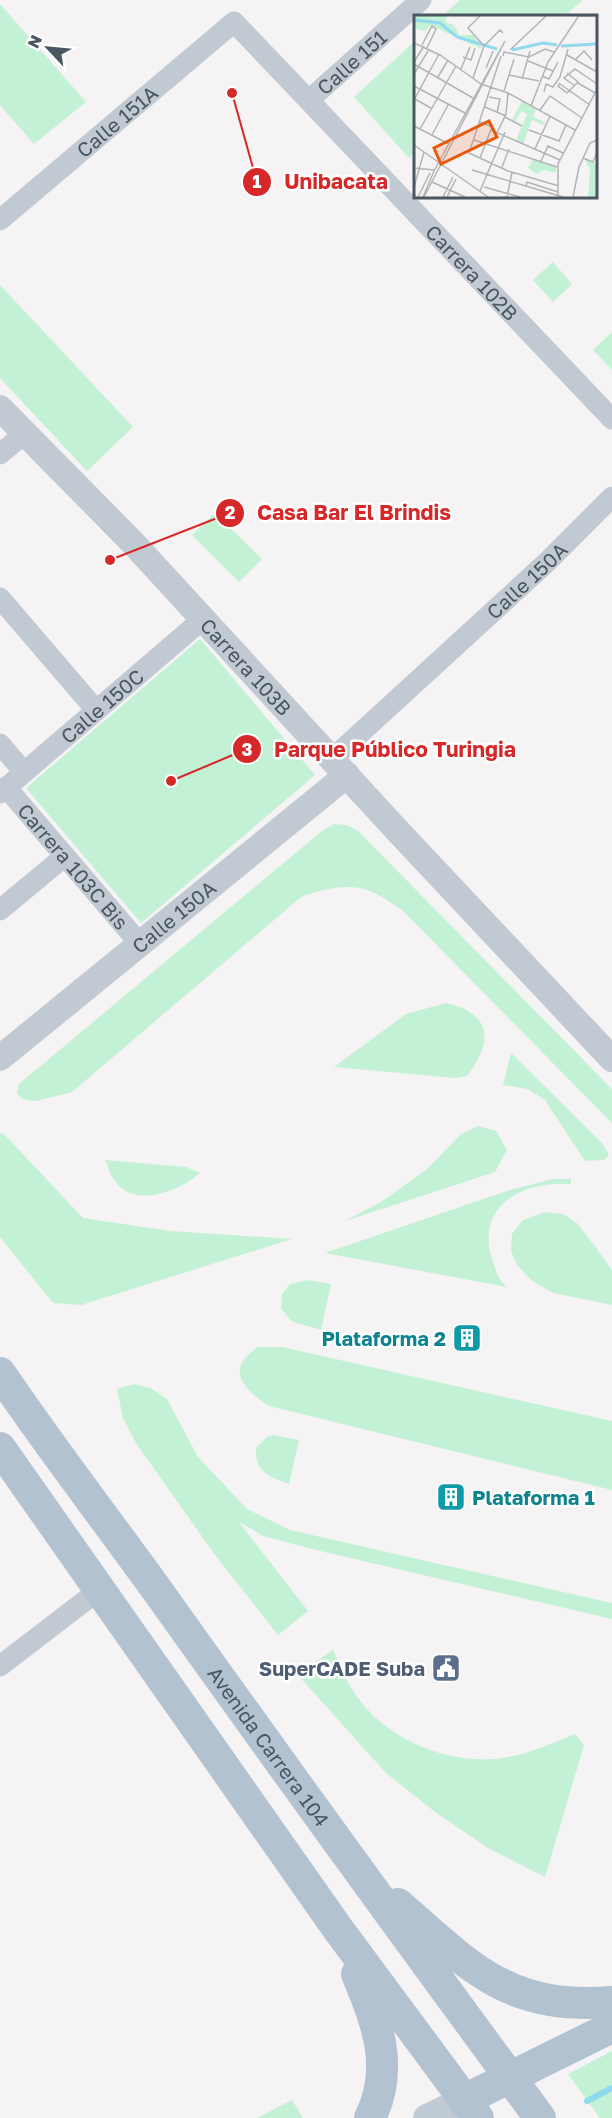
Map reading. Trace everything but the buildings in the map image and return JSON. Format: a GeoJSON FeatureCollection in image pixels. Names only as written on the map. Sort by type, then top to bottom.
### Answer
{"type":"FeatureCollection","features":[{"type":"Feature","properties":{"kind":"main road","name":"Avenida Carrera 104"},"geometry":{"type":"LineString","coordinates":[[0,1373],[352,1863],[540,2118]]}},
{"type":"Feature","properties":{"kind":"main road"},"geometry":{"type":"LineString","coordinates":[[0,1448],[338,1929],[471,2109]]}},
{"type":"Feature","properties":{"kind":"main road"},"geometry":{"type":"LineString","coordinates":[[352,1863],[461,1960],[490,1980],[509,1989],[556,2002],[574,2004],[612,2002]]}},
{"type":"Feature","properties":{"kind":"main road"},"geometry":{"type":"LineString","coordinates":[[338,1929],[374,2019],[382,2046],[382,2085],[370,2118]]}},
{"type":"Feature","properties":{"kind":"main road"},"geometry":{"type":"LineString","coordinates":[[428,2118],[471,2109],[510,2077],[612,2027]]}},
{"type":"Feature","properties":{"kind":"street","name":"Calle 151"},"geometry":{"type":"LineString","coordinates":[[309,100],[421,0]]}},
{"type":"Feature","properties":{"kind":"street","name":"Carrera 102B"},"geometry":{"type":"LineString","coordinates":[[234,22],[612,418]]}},
{"type":"Feature","properties":{"kind":"street","name":"Calle 151A"},"geometry":{"type":"LineString","coordinates":[[0,220],[234,22]]}},
{"type":"Feature","properties":{"kind":"street","name":"Carrera 103B"},"geometry":{"type":"LineString","coordinates":[[0,408],[134,544],[612,1059]]}},
{"type":"Feature","properties":{"kind":"street"},"geometry":{"type":"LineString","coordinates":[[0,454],[25,433]]}},
{"type":"Feature","properties":{"kind":"street","name":"Calle 150A"},"geometry":{"type":"LineString","coordinates":[[0,1058],[140,944],[339,767],[612,497]]}},
{"type":"Feature","properties":{"kind":"street"},"geometry":{"type":"LineString","coordinates":[[0,598],[96,710]]}},
{"type":"Feature","properties":{"kind":"street","name":"Calle 150C"},"geometry":{"type":"LineString","coordinates":[[3,790],[203,619]]}},
{"type":"Feature","properties":{"kind":"street"},"geometry":{"type":"LineString","coordinates":[[0,744],[24,772]]}},
{"type":"Feature","properties":{"kind":"street","name":"Carrera 103C Bis"},"geometry":{"type":"LineString","coordinates":[[3,790],[65,856],[140,944]]}},
{"type":"Feature","properties":{"kind":"street"},"geometry":{"type":"LineString","coordinates":[[0,910],[65,856]]}},
{"type":"Feature","properties":{"kind":"street"},"geometry":{"type":"LineString","coordinates":[[0,1666],[99,1590]]}},
{"type":"Feature","properties":{"kind":"green space"},"geometry":{"type":"Polygon","coordinates":[[[460,0],[583,0],[565,15],[443,15],[460,0]]]}},
{"type":"Feature","properties":{"kind":"green space"},"geometry":{"type":"Polygon","coordinates":[[[0,4],[86,102],[34,144],[0,105],[0,4]]]}},
{"type":"Feature","properties":{"kind":"green space"},"geometry":{"type":"Polygon","coordinates":[[[414,42],[414,153],[409,158],[354,97],[414,42]]]}},
{"type":"Feature","properties":{"kind":"green space"},"geometry":{"type":"Polygon","coordinates":[[[553,262],[572,284],[553,302],[533,280],[553,262]]]}},
{"type":"Feature","properties":{"kind":"green space"},"geometry":{"type":"Polygon","coordinates":[[[0,285],[133,427],[87,471],[0,378],[0,285]]]}},
{"type":"Feature","properties":{"kind":"green space"},"geometry":{"type":"Polygon","coordinates":[[[612,332],[612,370],[593,350],[612,332]]]}},
{"type":"Feature","properties":{"kind":"green space"},"geometry":{"type":"Polygon","coordinates":[[[215,513],[262,559],[239,582],[192,535],[215,513]]]}},
{"type":"Feature","properties":{"kind":"green space"},"geometry":{"type":"Polygon","coordinates":[[[200,639],[315,775],[141,923],[26,788],[200,639]]]}},
{"type":"Feature","properties":{"kind":"green space"},"geometry":{"type":"Polygon","coordinates":[[[334,824],[347,825],[358,831],[612,1089],[612,1123],[401,909],[371,892],[350,887],[325,890],[301,897],[72,1092],[36,1101],[22,1099],[17,1093],[19,1084],[322,831],[334,824]]]}},
{"type":"Feature","properties":{"kind":"green space"},"geometry":{"type":"Polygon","coordinates":[[[446,1003],[473,1014],[484,1031],[481,1052],[467,1076],[455,1078],[334,1067],[406,1014],[446,1003]]]}},
{"type":"Feature","properties":{"kind":"green space"},"geometry":{"type":"Polygon","coordinates":[[[511,1053],[602,1143],[609,1155],[604,1160],[585,1161],[545,1100],[528,1089],[503,1085],[511,1053]]]}},
{"type":"Feature","properties":{"kind":"green space"},"geometry":{"type":"Polygon","coordinates":[[[478,1126],[496,1131],[507,1150],[495,1172],[345,1221],[381,1202],[426,1170],[461,1134],[478,1126]]]}},
{"type":"Feature","properties":{"kind":"green space"},"geometry":{"type":"Polygon","coordinates":[[[2,1132],[83,1218],[170,1231],[292,1239],[81,1305],[53,1303],[0,1237],[0,1134],[2,1132]]]}},
{"type":"Feature","properties":{"kind":"green space"},"geometry":{"type":"Polygon","coordinates":[[[105,1160],[186,1167],[200,1173],[181,1186],[145,1196],[123,1189],[110,1173],[105,1160]]]}},
{"type":"Feature","properties":{"kind":"green space"},"geometry":{"type":"Polygon","coordinates":[[[553,1179],[571,1179],[571,1184],[553,1184],[521,1192],[497,1210],[491,1224],[489,1240],[492,1259],[499,1278],[507,1287],[325,1253],[510,1190],[553,1179]]]}},
{"type":"Feature","properties":{"kind":"green space"},"geometry":{"type":"Polygon","coordinates":[[[544,1212],[563,1214],[577,1223],[594,1245],[612,1270],[612,1305],[553,1293],[531,1280],[517,1265],[511,1251],[512,1234],[522,1221],[544,1212]]]}},
{"type":"Feature","properties":{"kind":"green space"},"geometry":{"type":"Polygon","coordinates":[[[308,1280],[331,1284],[321,1330],[291,1321],[281,1308],[282,1294],[290,1284],[308,1280]]]}},
{"type":"Feature","properties":{"kind":"green space"},"geometry":{"type":"Polygon","coordinates":[[[257,1347],[282,1347],[612,1421],[612,1490],[269,1406],[246,1387],[240,1375],[243,1361],[257,1347]]]}},
{"type":"Feature","properties":{"kind":"green space"},"geometry":{"type":"Polygon","coordinates":[[[134,1384],[150,1388],[167,1399],[198,1457],[247,1509],[290,1530],[612,1603],[612,1619],[316,1550],[263,1536],[238,1521],[308,1611],[278,1635],[215,1555],[136,1443],[123,1418],[117,1389],[134,1384]]]}},
{"type":"Feature","properties":{"kind":"green space"},"geometry":{"type":"Polygon","coordinates":[[[273,1435],[299,1440],[289,1484],[270,1476],[258,1463],[256,1448],[267,1437],[273,1435]]]}},
{"type":"Feature","properties":{"kind":"green space"},"geometry":{"type":"Polygon","coordinates":[[[333,1650],[352,1690],[373,1715],[403,1738],[437,1752],[473,1759],[502,1758],[534,1750],[575,1734],[584,1745],[545,1877],[488,1848],[435,1812],[386,1773],[297,1674],[333,1650]]]}},
{"type":"Feature","properties":{"kind":"green space"},"geometry":{"type":"Polygon","coordinates":[[[612,2051],[612,2118],[600,2118],[568,2074],[612,2051]]]}},
{"type":"Feature","properties":{"kind":"green space"},"geometry":{"type":"Polygon","coordinates":[[[292,2100],[303,2118],[257,2118],[292,2100]]]}},
{"type":"Feature","properties":{"kind":"waterway"},"geometry":{"type":"LineString","coordinates":[[587,2101],[612,2088]]}},
{"type":"Feature","properties":{"kind":"place","name":"Unibacata"},"geometry":{"type":"Point","coordinates":[232,93]}},
{"type":"Feature","properties":{"kind":"place","name":"Casa Bar El Brindis"},"geometry":{"type":"Point","coordinates":[110,560]}},
{"type":"Feature","properties":{"kind":"place","name":"Parque Público Turingia"},"geometry":{"type":"Point","coordinates":[171,781]}},
{"type":"Feature","properties":{"kind":"place","name":"Plataforma 2"},"geometry":{"type":"Point","coordinates":[467,1338]}},
{"type":"Feature","properties":{"kind":"place","name":"Plataforma 1"},"geometry":{"type":"Point","coordinates":[451,1497]}},
{"type":"Feature","properties":{"kind":"place","name":"SuperCADE Suba"},"geometry":{"type":"Point","coordinates":[446,1668]}}]}
